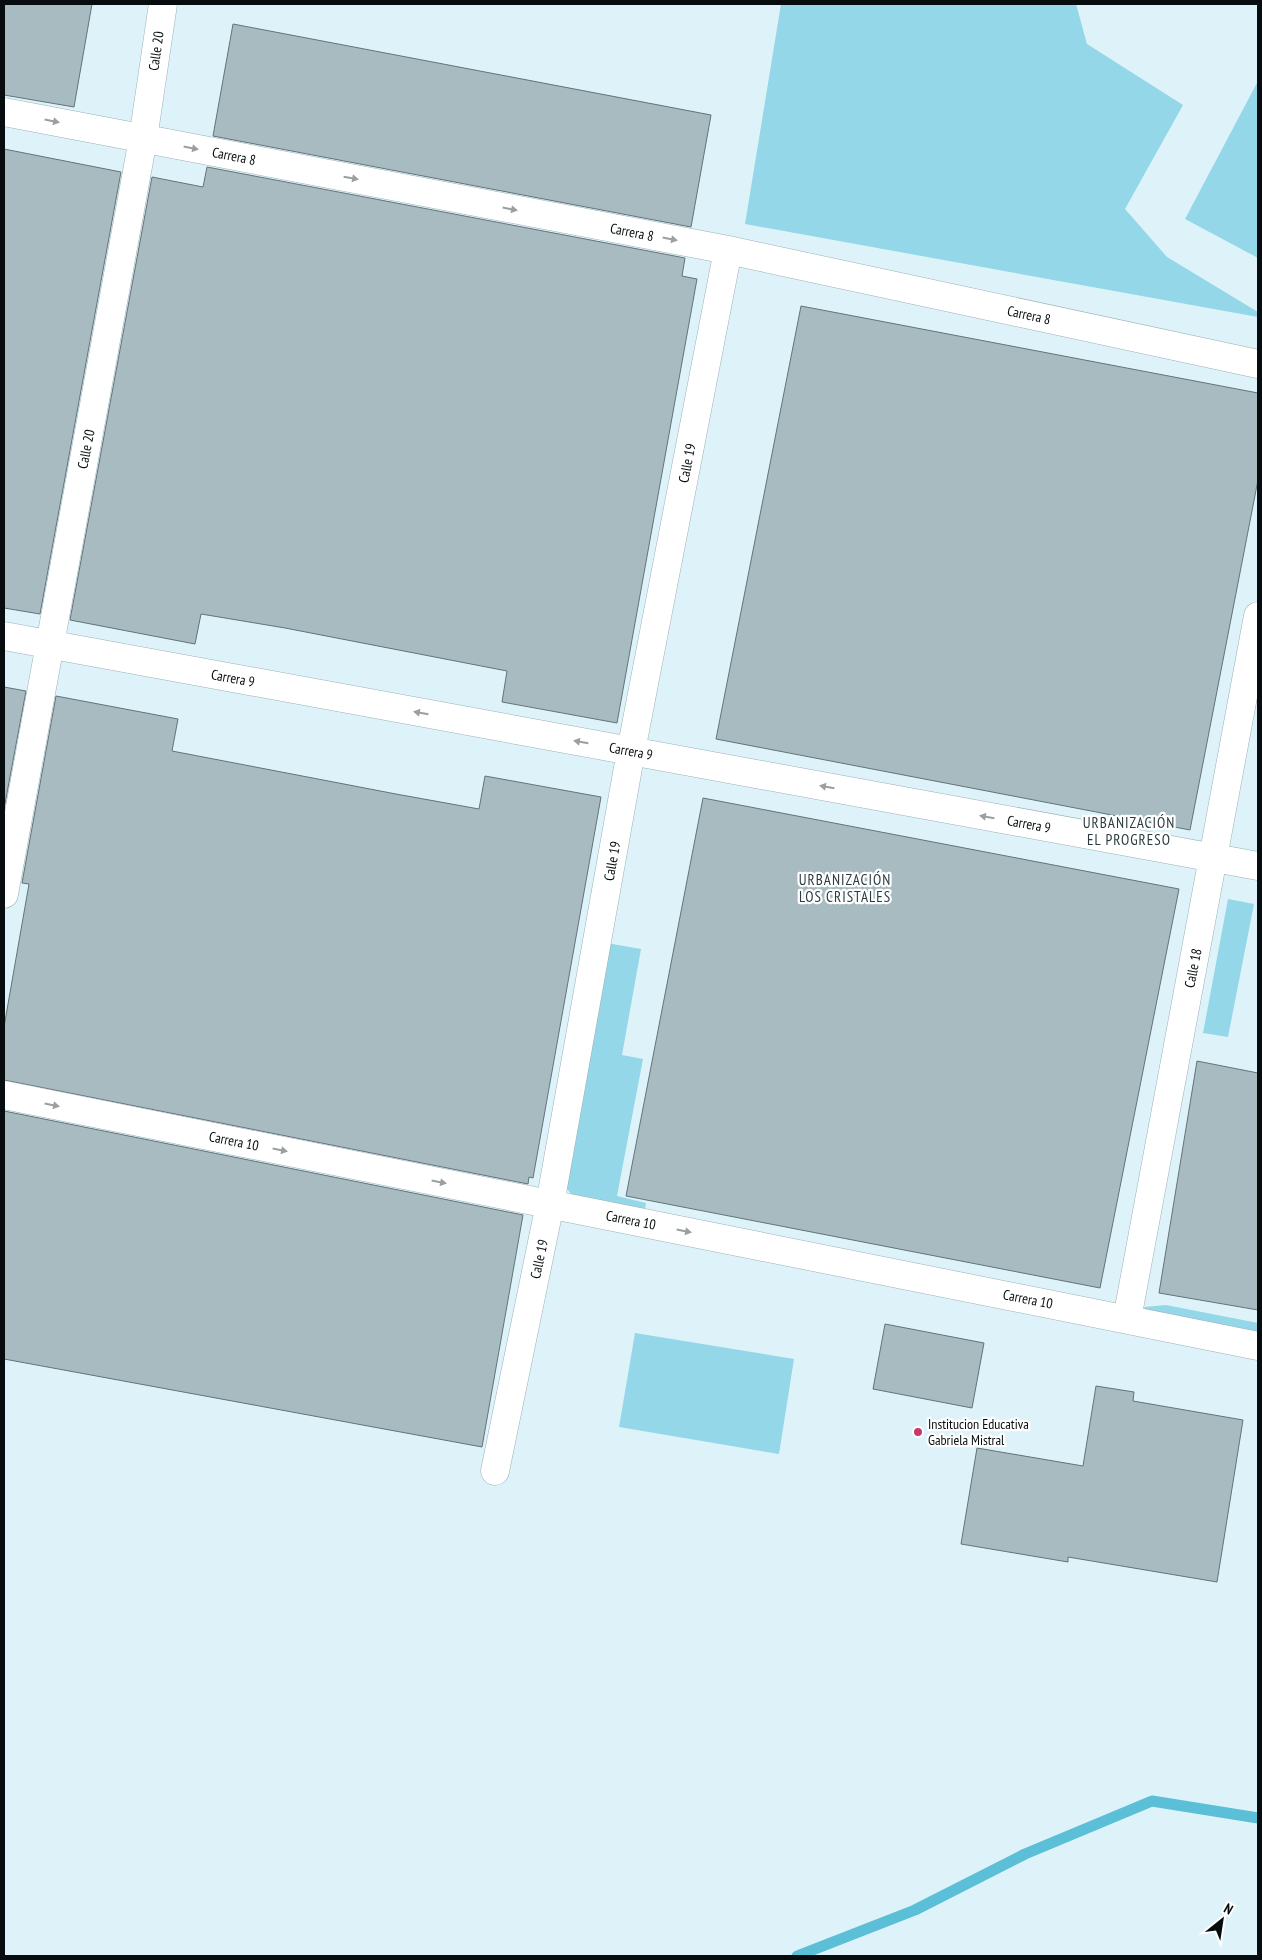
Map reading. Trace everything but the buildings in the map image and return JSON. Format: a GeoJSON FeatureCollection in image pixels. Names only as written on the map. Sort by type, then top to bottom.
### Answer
{"type":"FeatureCollection","features":[{"type":"Feature","properties":{"kind":"street","name":"Calle 20"},"geometry":{"type":"LineString","coordinates":[[4,894],[143,139],[163,4]]}},
{"type":"Feature","properties":{"kind":"street","name":"Carrera 8"},"geometry":{"type":"LineString","coordinates":[[4,112],[728,250],[1258,364]]}},
{"type":"Feature","properties":{"kind":"street","name":"Calle 19"},"geometry":{"type":"LineString","coordinates":[[495,1471],[550,1204],[631,751],[728,250]]}},
{"type":"Feature","properties":{"kind":"street","name":"Calle 18"},"geometry":{"type":"LineString","coordinates":[[1127,1319],[1258,616]]}},
{"type":"Feature","properties":{"kind":"street","name":"Carrera 9"},"geometry":{"type":"LineString","coordinates":[[4,636],[1258,866]]}},
{"type":"Feature","properties":{"kind":"street","name":"Carrera 10"},"geometry":{"type":"LineString","coordinates":[[4,1095],[1258,1346]]}},
{"type":"Feature","properties":{"kind":"shaded area"},"geometry":{"type":"Polygon","coordinates":[[[781,4],[1076,4],[1087,44],[1183,105],[1125,209],[1167,257],[1258,312],[1258,317],[745,224],[781,4]]]}},
{"type":"Feature","properties":{"kind":"shaded area"},"geometry":{"type":"Polygon","coordinates":[[[1258,81],[1258,258],[1185,219],[1258,81]]]}},
{"type":"Feature","properties":{"kind":"shaded area"},"geometry":{"type":"Polygon","coordinates":[[[1228,899],[1254,904],[1228,1037],[1203,1033],[1228,899]]]}},
{"type":"Feature","properties":{"kind":"shaded area"},"geometry":{"type":"Polygon","coordinates":[[[601,942],[641,949],[622,1055],[643,1059],[617,1196],[646,1203],[644,1214],[574,1197],[559,1180],[601,942]]]}},
{"type":"Feature","properties":{"kind":"shaded area"},"geometry":{"type":"Polygon","coordinates":[[[1166,1305],[1258,1323],[1258,1337],[1147,1314],[1144,1307],[1166,1305]]]}},
{"type":"Feature","properties":{"kind":"shaded area"},"geometry":{"type":"Polygon","coordinates":[[[635,1333],[794,1359],[779,1454],[619,1427],[635,1333]]]}},
{"type":"Feature","properties":{"kind":"waterway"},"geometry":{"type":"LineString","coordinates":[[797,1956],[915,1910],[1025,1854],[1152,1801],[1258,1818]]}},
{"type":"Feature","properties":{"kind":"place","name":"Institucion Educativa Gabriela Mistral"},"geometry":{"type":"Point","coordinates":[918,1432]}},
{"type":"Feature","properties":{"kind":"district","name":"URBANIZACIÓN EL PROGRESO"},"geometry":{"type":"Point","coordinates":[1129,830]}},
{"type":"Feature","properties":{"kind":"district","name":"URBANIZACIÓN LOS CRISTALES"},"geometry":{"type":"Point","coordinates":[845,888]}}]}
